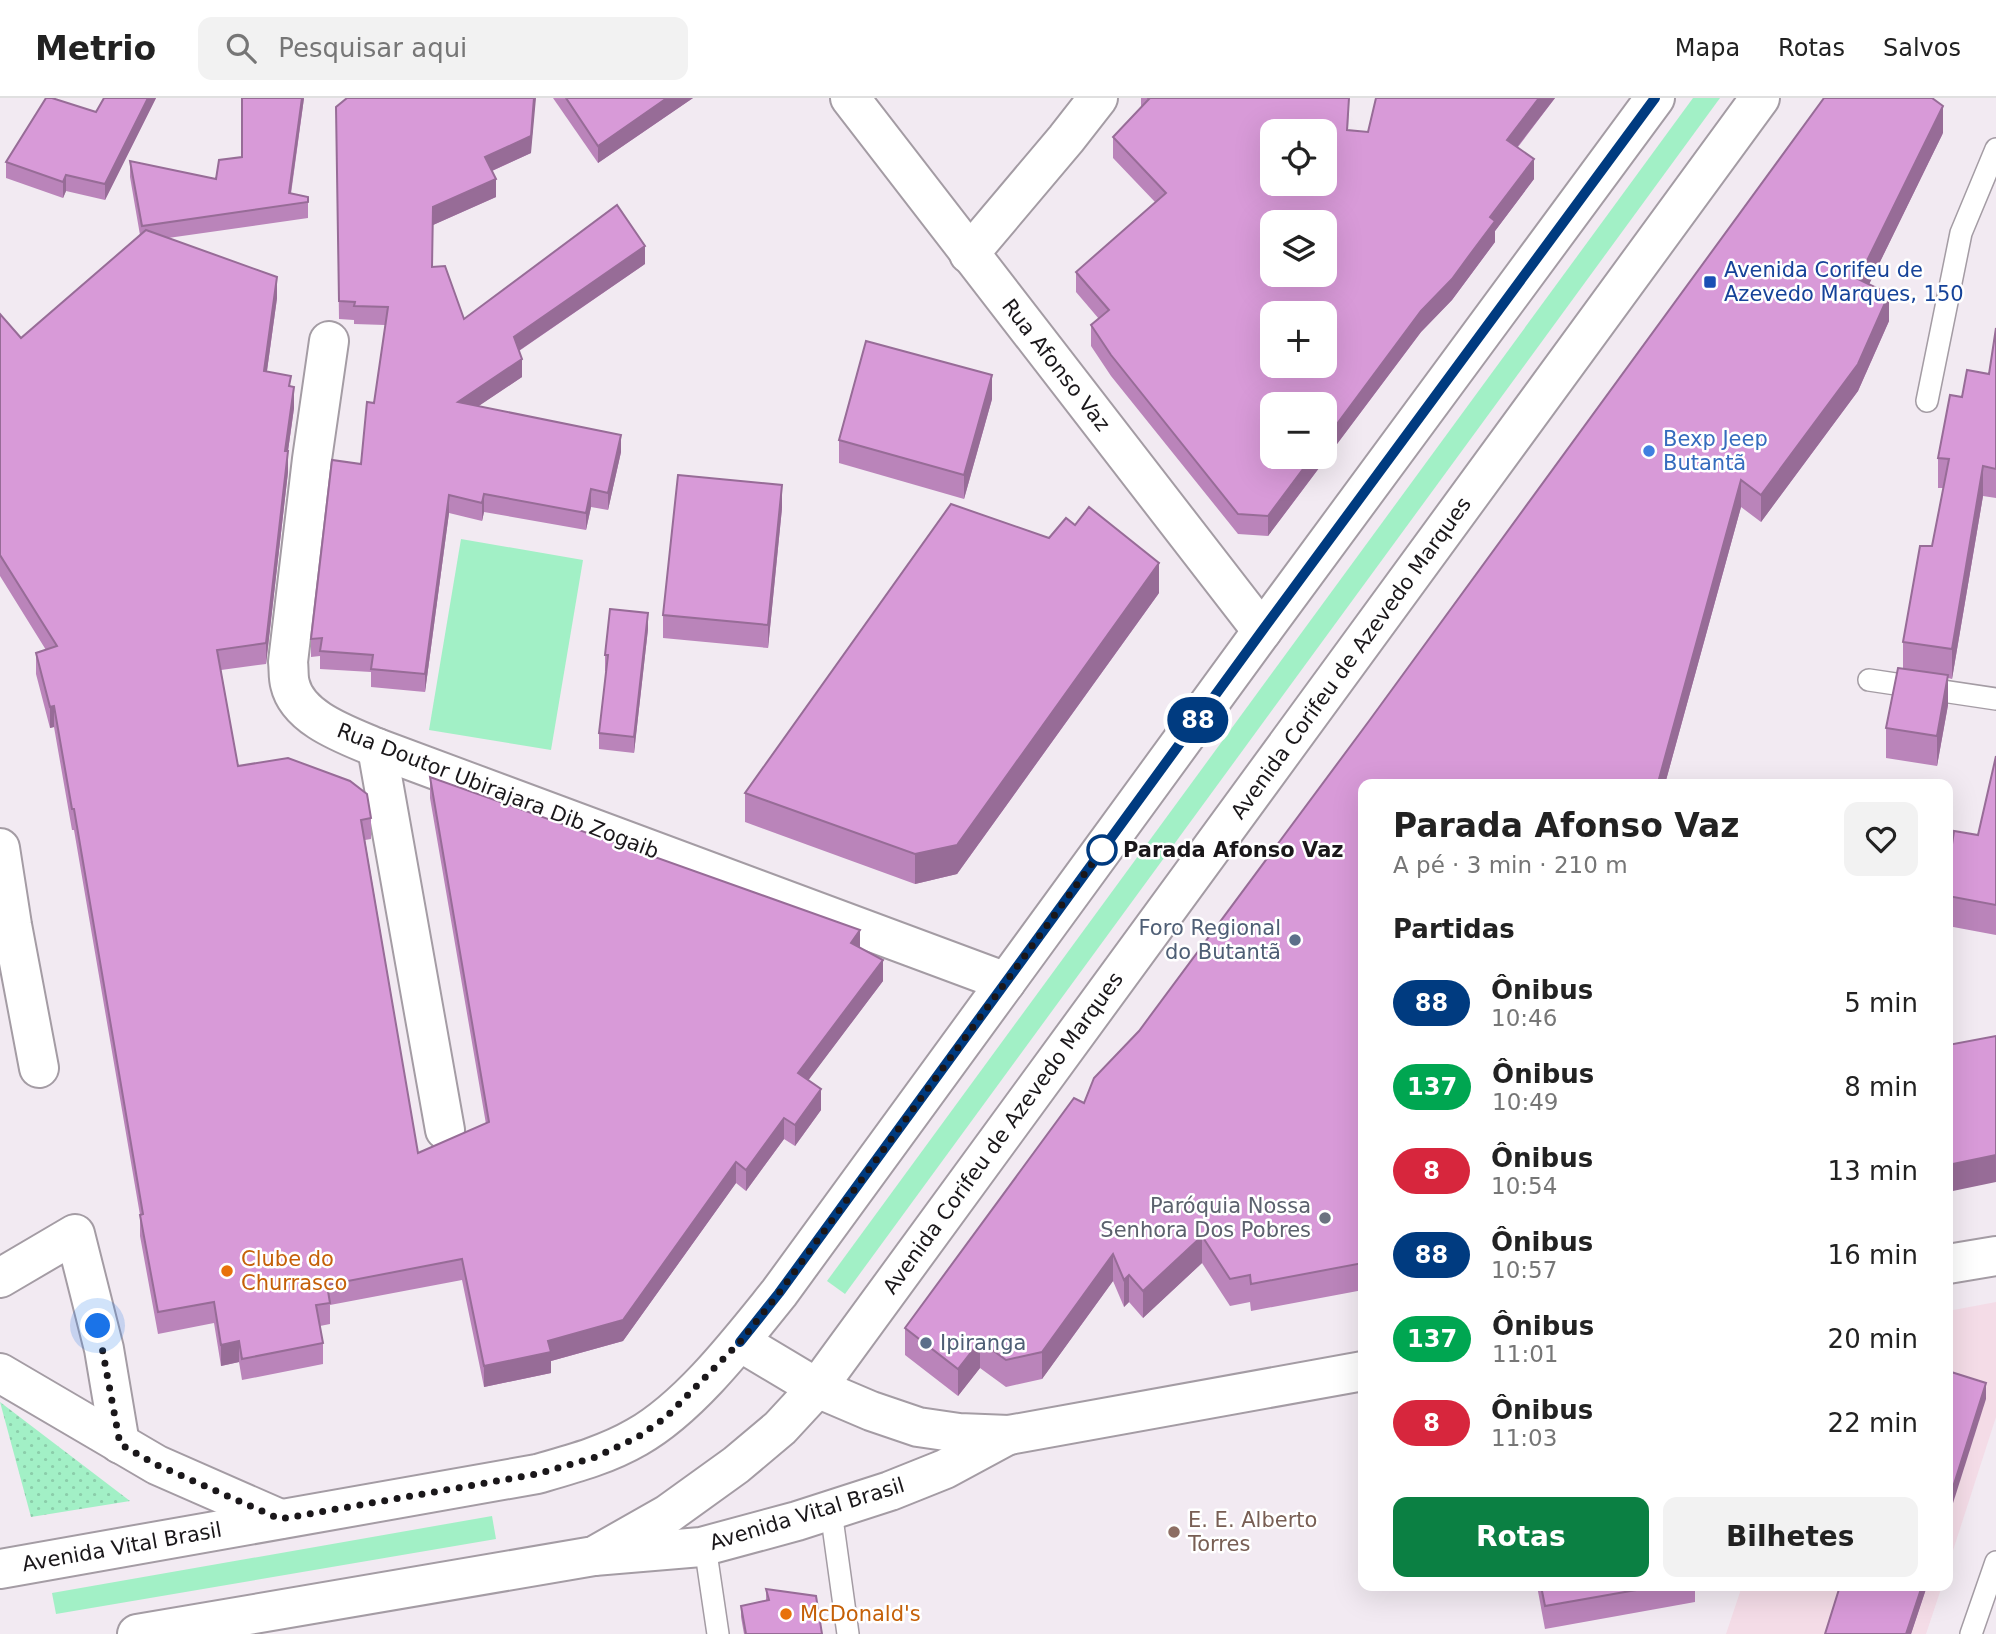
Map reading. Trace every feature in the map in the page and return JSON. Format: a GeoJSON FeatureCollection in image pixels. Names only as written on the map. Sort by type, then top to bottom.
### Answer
{"type":"FeatureCollection","features":[{"type":"Feature","properties":{"kind":"main road","name":"Rua Afonso Vaz"},"geometry":{"type":"LineString","coordinates":[[850,98],[1262,631]]}},
{"type":"Feature","properties":{"kind":"main road"},"geometry":{"type":"LineString","coordinates":[[970,254],[1098,98]]}},
{"type":"Feature","properties":{"kind":"main road"},"geometry":{"type":"LineString","coordinates":[[817,1388],[740,1342],[779,1293],[889,1139],[1655,98]]}},
{"type":"Feature","properties":{"kind":"main road","name":"Avenida Corifeu de Azevedo Marques"},"geometry":{"type":"LineString","coordinates":[[817,1388],[1760,98]]}},
{"type":"Feature","properties":{"kind":"main road","name":"Rua Doutor Ubirajara Dib Zogaib"},"geometry":{"type":"LineString","coordinates":[[329,341],[288,662],[290,685],[309,713],[336,730],[377,748],[1006,982]]}},
{"type":"Feature","properties":{"kind":"main road"},"geometry":{"type":"LineString","coordinates":[[377,748],[445,1130]]}},
{"type":"Feature","properties":{"kind":"main road"},"geometry":{"type":"LineString","coordinates":[[0,848],[39,1068]]}},
{"type":"Feature","properties":{"kind":"main road"},"geometry":{"type":"LineString","coordinates":[[0,1278],[75,1234],[104,1349],[120,1444]]}},
{"type":"Feature","properties":{"kind":"main road"},"geometry":{"type":"LineString","coordinates":[[1953,1263],[1996,1256]]}},
{"type":"Feature","properties":{"kind":"main road","name":"Avenida Vital Brasil"},"geometry":{"type":"LineString","coordinates":[[0,1569],[537,1474],[596,1457],[638,1437],[665,1418],[740,1342]]}},
{"type":"Feature","properties":{"kind":"main road","name":"Avenida Vital Brasil"},"geometry":{"type":"LineString","coordinates":[[594,1556],[668,1514],[736,1465],[780,1428],[817,1388],[918,1427],[959,1433],[1009,1435],[1358,1372]]}},
{"type":"Feature","properties":{"kind":"main road"},"geometry":{"type":"LineString","coordinates":[[0,1373],[157,1465],[280,1519]]}},
{"type":"Feature","properties":{"kind":"main road","name":"Avenida Vital Brasil"},"geometry":{"type":"LineString","coordinates":[[137,1634],[594,1556],[705,1546],[831,1511],[945,1468],[1009,1435]]}},
{"type":"Feature","properties":{"kind":"lane"},"geometry":{"type":"LineString","coordinates":[[1927,401],[1961,233],[1996,149]]}},
{"type":"Feature","properties":{"kind":"lane"},"geometry":{"type":"LineString","coordinates":[[1869,680],[1996,699]]}},
{"type":"Feature","properties":{"kind":"lane"},"geometry":{"type":"LineString","coordinates":[[831,1511],[848,1634]]}},
{"type":"Feature","properties":{"kind":"lane"},"geometry":{"type":"LineString","coordinates":[[705,1546],[718,1634]]}},
{"type":"Feature","properties":{"kind":"lane"},"geometry":{"type":"LineString","coordinates":[[1971,1634],[1996,1562]]}},
{"type":"Feature","properties":{"kind":"shaded area"},"geometry":{"type":"Polygon","coordinates":[[[1996,1302],[1996,1417],[1953,1550],[1953,1310],[1996,1302]]]}},
{"type":"Feature","properties":{"kind":"shaded area"},"geometry":{"type":"Polygon","coordinates":[[[1740,1591],[1940,1591],[1926,1634],[1726,1634],[1740,1591]]]}},
{"type":"Feature","properties":{"kind":"green space"},"geometry":{"type":"Polygon","coordinates":[[[1693,98],[1720,98],[845,1294],[827,1281],[1693,98]]]}},
{"type":"Feature","properties":{"kind":"green space"},"geometry":{"type":"Polygon","coordinates":[[[461,539],[583,560],[551,750],[429,730],[461,539]]]}},
{"type":"Feature","properties":{"kind":"green space"},"geometry":{"type":"Polygon","coordinates":[[[0,1402],[130,1501],[31,1517],[0,1402]]]}},
{"type":"Feature","properties":{"kind":"green space"},"geometry":{"type":"Polygon","coordinates":[[[492,1516],[496,1539],[56,1614],[52,1593],[492,1516]]]}},
{"type":"Feature","properties":{"kind":"building"},"geometry":{"type":"Polygon","coordinates":[[[46,98],[96,112],[104,98],[148,98],[105,184],[66,175],[63,182],[6,162],[46,98]]]}},
{"type":"Feature","properties":{"kind":"building"},"geometry":{"type":"Polygon","coordinates":[[[242,98],[302,98],[289,193],[308,197],[308,202],[142,226],[130,161],[216,179],[219,160],[242,157],[242,98]]]}},
{"type":"Feature","properties":{"kind":"building"},"geometry":{"type":"Polygon","coordinates":[[[347,98],[534,98],[531,136],[485,157],[496,179],[433,207],[432,267],[445,266],[464,319],[617,205],[645,246],[514,337],[522,359],[458,402],[621,435],[608,493],[591,489],[586,513],[484,494],[482,503],[449,495],[425,674],[371,669],[373,655],[320,651],[322,638],[311,639],[332,460],[361,464],[367,402],[374,403],[388,307],[354,306],[355,302],[339,301],[336,107],[347,98]]]}},
{"type":"Feature","properties":{"kind":"building"},"geometry":{"type":"Polygon","coordinates":[[[566,98],[667,98],[598,146],[566,98]]]}},
{"type":"Feature","properties":{"kind":"building"},"geometry":{"type":"Polygon","coordinates":[[[1148,98],[1349,98],[1347,130],[1368,132],[1376,98],[1539,98],[1507,140],[1534,159],[1490,217],[1495,221],[1452,279],[1421,311],[1337,424],[1337,392],[1260,392],[1260,469],[1303,469],[1268,516],[1238,514],[1111,355],[1091,325],[1109,310],[1076,272],[1166,193],[1113,137],[1148,98]]]}},
{"type":"Feature","properties":{"kind":"building"},"geometry":{"type":"Polygon","coordinates":[[[1824,98],[1932,98],[1943,106],[1858,279],[1889,294],[1858,364],[1761,495],[1741,480],[1659,779],[1358,779],[1358,1264],[1251,1284],[1250,1275],[1230,1279],[1202,1236],[1143,1291],[1129,1275],[1124,1280],[1113,1254],[1042,1352],[1006,1360],[980,1341],[958,1369],[905,1328],[1074,1098],[1084,1103],[1094,1078],[1139,1031],[1824,98]]]}},
{"type":"Feature","properties":{"kind":"building"},"geometry":{"type":"Polygon","coordinates":[[[146,230],[277,277],[264,371],[291,376],[289,386],[294,387],[266,643],[217,650],[238,766],[288,758],[350,781],[367,794],[371,818],[361,820],[418,1153],[489,1122],[430,777],[860,930],[851,943],[883,960],[798,1073],[821,1089],[795,1125],[784,1118],[746,1170],[736,1162],[623,1320],[548,1341],[551,1352],[484,1366],[462,1259],[327,1285],[330,1303],[316,1305],[323,1343],[242,1359],[239,1341],[221,1345],[214,1302],[158,1312],[74,809],[54,706],[50,707],[36,653],[57,646],[0,555],[0,314],[21,338],[146,230]]]}},
{"type":"Feature","properties":{"kind":"building"},"geometry":{"type":"Polygon","coordinates":[[[1996,328],[1996,469],[1983,466],[1952,649],[1903,642],[1920,546],[1932,546],[1949,459],[1938,458],[1950,395],[1962,397],[1967,370],[1989,374],[1996,328]]]}},
{"type":"Feature","properties":{"kind":"building"},"geometry":{"type":"Polygon","coordinates":[[[866,341],[992,375],[964,475],[839,440],[866,341]]]}},
{"type":"Feature","properties":{"kind":"building"},"geometry":{"type":"Polygon","coordinates":[[[678,475],[782,485],[768,625],[663,615],[678,475]]]}},
{"type":"Feature","properties":{"kind":"building"},"geometry":{"type":"Polygon","coordinates":[[[951,504],[1049,538],[1066,518],[1075,525],[1089,507],[1159,563],[957,845],[915,854],[745,793],[951,504]]]}},
{"type":"Feature","properties":{"kind":"building"},"geometry":{"type":"Polygon","coordinates":[[[610,609],[648,613],[634,737],[599,733],[610,609]]]}},
{"type":"Feature","properties":{"kind":"building"},"geometry":{"type":"Polygon","coordinates":[[[1898,668],[1948,675],[1937,736],[1886,728],[1898,668]]]}},
{"type":"Feature","properties":{"kind":"building"},"geometry":{"type":"Polygon","coordinates":[[[1996,756],[1996,905],[1953,897],[1954,831],[1978,835],[1996,756]]]}},
{"type":"Feature","properties":{"kind":"building"},"geometry":{"type":"Polygon","coordinates":[[[1996,1036],[1996,1155],[1953,1164],[1953,1044],[1996,1036]]]}},
{"type":"Feature","properties":{"kind":"building"},"geometry":{"type":"Polygon","coordinates":[[[1953,1373],[1986,1383],[1953,1487],[1953,1373]]]}},
{"type":"Feature","properties":{"kind":"building","name":"McDonald's"},"geometry":{"type":"Polygon","coordinates":[[[766,1589],[816,1596],[822,1634],[746,1634],[741,1606],[769,1600],[766,1589]]]}},
{"type":"Feature","properties":{"kind":"building"},"geometry":{"type":"Polygon","coordinates":[[[1542,1591],[1630,1591],[1545,1606],[1542,1591]]]}},
{"type":"Feature","properties":{"kind":"building"},"geometry":{"type":"Polygon","coordinates":[[[1838,1591],[1920,1591],[1906,1634],[1825,1634],[1838,1591]]]}},
{"type":"Feature","properties":{"kind":"bus line","name":"88"},"geometry":{"type":"LineString","coordinates":[[740,1342],[779,1293],[1655,98]]}},
{"type":"Feature","properties":{"kind":"place","name":"Avenida Corifeu de Azevedo Marques, 150"},"geometry":{"type":"Point","coordinates":[1710,282]}},
{"type":"Feature","properties":{"kind":"place","name":"Bexp Jeep Butantã"},"geometry":{"type":"Point","coordinates":[1649,451]}},
{"type":"Feature","properties":{"kind":"place","name":"Parada Afonso Vaz"},"geometry":{"type":"Point","coordinates":[1102,850]}},
{"type":"Feature","properties":{"kind":"place","name":"Foro Regional do Butantã"},"geometry":{"type":"Point","coordinates":[1295,940]}},
{"type":"Feature","properties":{"kind":"place","name":"Paróquia Nossa Senhora Dos Pobres"},"geometry":{"type":"Point","coordinates":[1325,1218]}},
{"type":"Feature","properties":{"kind":"place","name":"Clube do Churrasco"},"geometry":{"type":"Point","coordinates":[227,1271]}},
{"type":"Feature","properties":{"kind":"place","name":"Ipiranga"},"geometry":{"type":"Point","coordinates":[926,1343]}},
{"type":"Feature","properties":{"kind":"place","name":"E. E. Alberto Torres"},"geometry":{"type":"Point","coordinates":[1174,1532]}},
{"type":"Feature","properties":{"kind":"place","name":"McDonald's"},"geometry":{"type":"Point","coordinates":[786,1614]}},
{"type":"Feature","properties":{"kind":"route"},"geometry":{"type":"LineString","coordinates":[[98,1326],[120,1444],[157,1465],[280,1519],[537,1474],[596,1457],[638,1437],[665,1418],[740,1342],[779,1293],[1102,850]]}}]}
